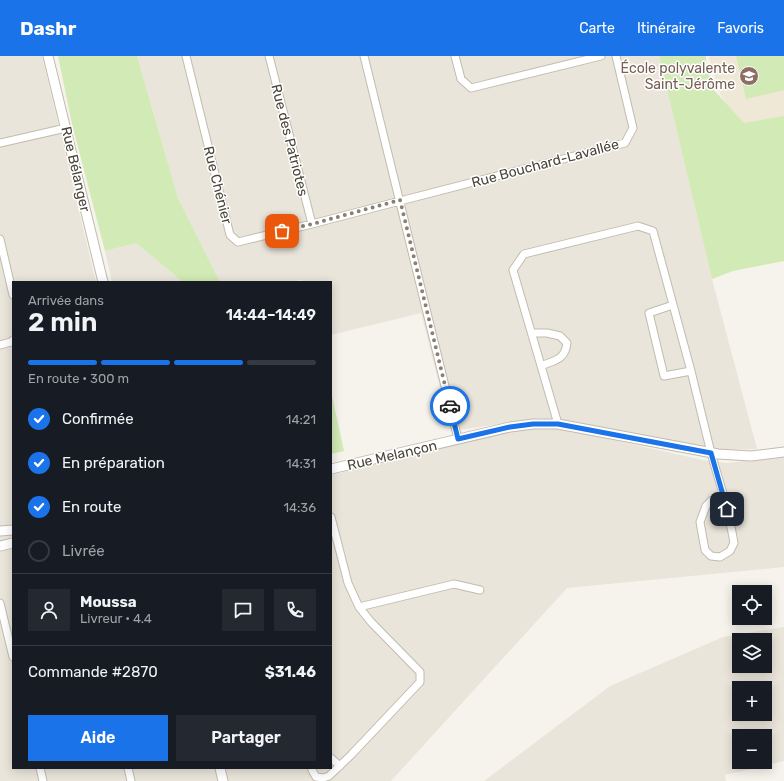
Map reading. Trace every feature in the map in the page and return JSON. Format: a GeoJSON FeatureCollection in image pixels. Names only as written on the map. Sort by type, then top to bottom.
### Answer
{"type":"FeatureCollection","features":[{"type":"Feature","properties":{"kind":"street","name":"Rue Bélanger"},"geometry":{"type":"LineString","coordinates":[[48,56],[103,281]]}},
{"type":"Feature","properties":{"kind":"street","name":"Rue Chénier"},"geometry":{"type":"LineString","coordinates":[[186,56],[230,235],[238,242],[400,200]]}},
{"type":"Feature","properties":{"kind":"street","name":"Rue des Patriotes"},"geometry":{"type":"LineString","coordinates":[[269,56],[312,224]]}},
{"type":"Feature","properties":{"kind":"street"},"geometry":{"type":"LineString","coordinates":[[364,56],[458,439]]}},
{"type":"Feature","properties":{"kind":"street"},"geometry":{"type":"LineString","coordinates":[[455,56],[461,79],[471,88],[602,56]]}},
{"type":"Feature","properties":{"kind":"street","name":"Rue Bouchard-Lavallée"},"geometry":{"type":"LineString","coordinates":[[400,200],[625,143],[634,128],[616,56]]}},
{"type":"Feature","properties":{"kind":"street"},"geometry":{"type":"LineString","coordinates":[[0,143],[66,128]]}},
{"type":"Feature","properties":{"kind":"street"},"geometry":{"type":"LineString","coordinates":[[558,424],[513,270],[524,254],[638,226],[653,231],[711,453],[724,497],[734,542],[730,551],[720,557],[711,556],[705,550],[700,522],[706,506],[712,500],[724,497]]}},
{"type":"Feature","properties":{"kind":"street"},"geometry":{"type":"LineString","coordinates":[[0,239],[12,291]]}},
{"type":"Feature","properties":{"kind":"street"},"geometry":{"type":"LineString","coordinates":[[672,305],[649,313],[664,376],[690,371]]}},
{"type":"Feature","properties":{"kind":"street"},"geometry":{"type":"LineString","coordinates":[[532,333],[547,333],[560,336],[567,343],[566,352],[558,360],[541,366]]}},
{"type":"Feature","properties":{"kind":"street"},"geometry":{"type":"LineString","coordinates":[[0,345],[12,341]]}},
{"type":"Feature","properties":{"kind":"street","name":"Rue Melançon"},"geometry":{"type":"LineString","coordinates":[[332,469],[510,427],[533,424],[558,424],[711,453],[752,456],[784,452]]}},
{"type":"Feature","properties":{"kind":"street"},"geometry":{"type":"LineString","coordinates":[[312,769],[316,777],[323,778],[330,776],[420,682],[420,672],[371,622],[359,607],[348,583],[332,521]]}},
{"type":"Feature","properties":{"kind":"street"},"geometry":{"type":"LineString","coordinates":[[0,531],[12,530]]}},
{"type":"Feature","properties":{"kind":"street"},"geometry":{"type":"LineString","coordinates":[[0,546],[12,543]]}},
{"type":"Feature","properties":{"kind":"street"},"geometry":{"type":"LineString","coordinates":[[359,607],[454,584],[480,590]]}},
{"type":"Feature","properties":{"kind":"street"},"geometry":{"type":"LineString","coordinates":[[0,603],[12,653]]}},
{"type":"Feature","properties":{"kind":"street"},"geometry":{"type":"LineString","coordinates":[[332,759],[340,766]]}},
{"type":"Feature","properties":{"kind":"street"},"geometry":{"type":"LineString","coordinates":[[40,769],[43,781]]}},
{"type":"Feature","properties":{"kind":"street"},"geometry":{"type":"LineString","coordinates":[[128,769],[131,781]]}},
{"type":"Feature","properties":{"kind":"street"},"geometry":{"type":"LineString","coordinates":[[220,769],[223,781]]}},
{"type":"Feature","properties":{"kind":"shaded area"},"geometry":{"type":"Polygon","coordinates":[[[0,56],[42,56],[96,281],[12,281],[12,769],[332,769],[332,475],[496,434],[531,429],[558,428],[703,460],[727,463],[784,457],[784,567],[567,588],[391,781],[0,781],[0,56]]]}},
{"type":"Feature","properties":{"kind":"shaded area"},"geometry":{"type":"Polygon","coordinates":[[[137,56],[659,56],[712,279],[757,449],[709,450],[535,419],[451,431],[421,313],[332,335],[332,281],[220,281],[178,198],[137,56]]]}},
{"type":"Feature","properties":{"kind":"shaded area","name":"École polyvalente Saint-Jérôme"},"geometry":{"type":"Polygon","coordinates":[[[710,56],[784,56],[784,118],[742,128],[720,94],[709,58],[710,56]]]}},
{"type":"Feature","properties":{"kind":"shaded area"},"geometry":{"type":"Polygon","coordinates":[[[136,243],[182,281],[112,281],[105,251],[136,243]]]}},
{"type":"Feature","properties":{"kind":"shaded area"},"geometry":{"type":"Polygon","coordinates":[[[784,627],[784,761],[772,764],[772,729],[732,729],[732,769],[750,769],[725,775],[726,781],[484,781],[610,686],[723,637],[732,636],[732,673],[772,673],[772,633],[747,633],[784,627]]]}},
{"type":"Feature","properties":{"kind":"green space"},"geometry":{"type":"Polygon","coordinates":[[[58,56],[137,56],[178,198],[220,281],[182,281],[136,243],[105,251],[72,124],[58,56]]]}},
{"type":"Feature","properties":{"kind":"green space"},"geometry":{"type":"Polygon","coordinates":[[[659,56],[706,56],[706,62],[713,89],[744,123],[784,116],[784,261],[733,271],[712,279],[659,56]]]}},
{"type":"Feature","properties":{"kind":"green space"},"geometry":{"type":"Polygon","coordinates":[[[736,56],[784,56],[784,90],[746,99],[736,56]]]}},
{"type":"Feature","properties":{"kind":"green space"},"geometry":{"type":"Polygon","coordinates":[[[332,396],[344,451],[332,454],[332,396]]]}},
{"type":"Feature","properties":{"kind":"way so far"},"geometry":{"type":"LineString","coordinates":[[282,231],[400,200],[450,406]]}},
{"type":"Feature","properties":{"kind":"place","name":"École polyvalente Saint-Jérôme"},"geometry":{"type":"Point","coordinates":[749,76]}},
{"type":"Feature","properties":{"kind":"route"},"geometry":{"type":"LineString","coordinates":[[450,406],[458,439],[510,427],[533,424],[558,424],[711,453],[727,509]]}}]}
